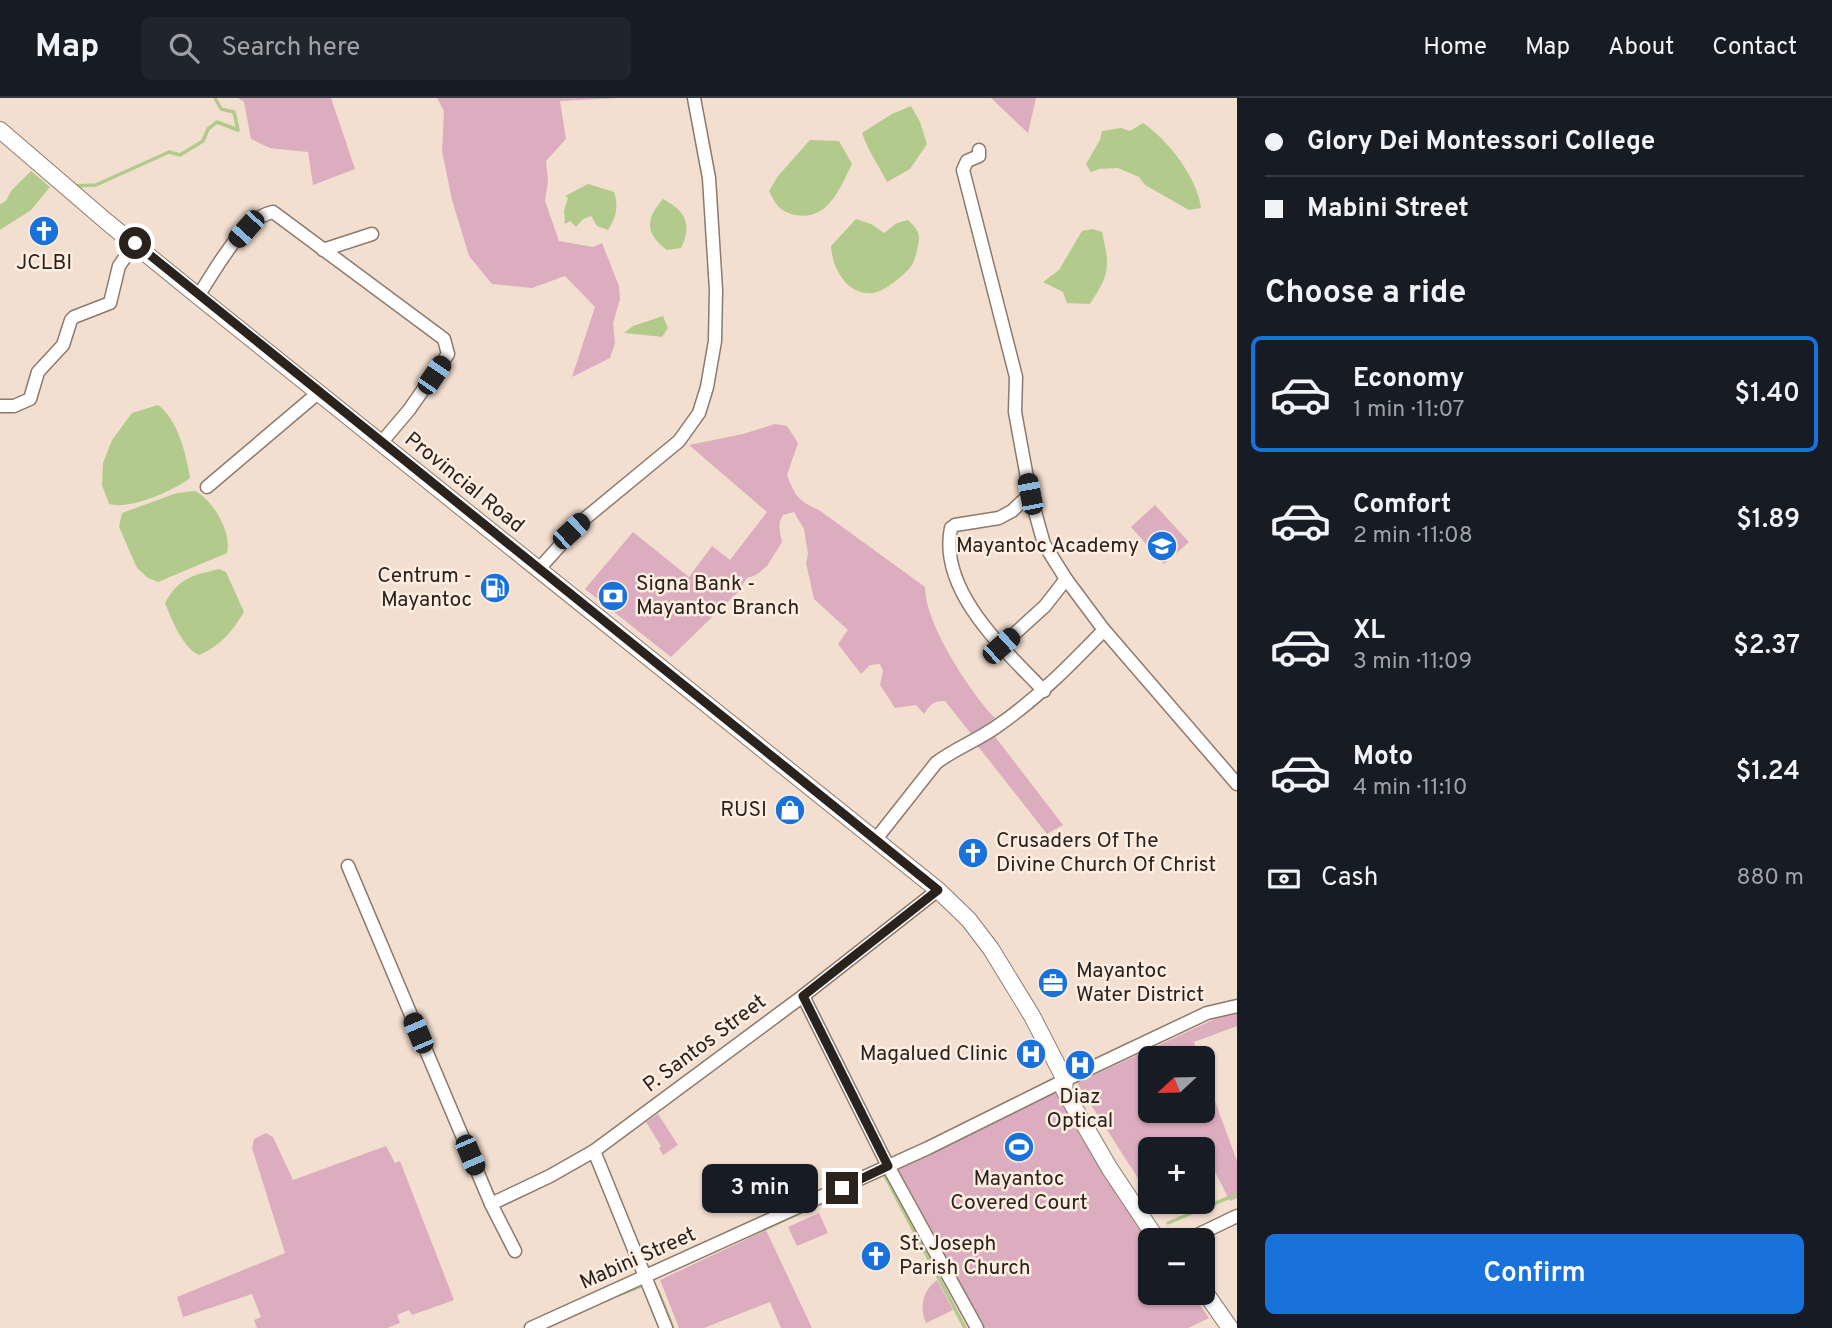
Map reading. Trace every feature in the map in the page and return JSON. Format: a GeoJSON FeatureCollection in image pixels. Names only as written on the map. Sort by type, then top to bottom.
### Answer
{"type":"FeatureCollection","features":[{"type":"Feature","properties":{"kind":"main road","name":"Provincial Road"},"geometry":{"type":"LineString","coordinates":[[0,130],[198,296],[938,890],[970,920],[991,949],[1032,1016],[1065,1080],[1073,1084],[1112,1162]]}},
{"type":"Feature","properties":{"kind":"main road"},"geometry":{"type":"LineString","coordinates":[[1112,1162],[1150,1228]]}},
{"type":"Feature","properties":{"kind":"main road"},"geometry":{"type":"LineString","coordinates":[[1112,1162],[1160,1228]]}},
{"type":"Feature","properties":{"kind":"main road"},"geometry":{"type":"LineString","coordinates":[[1203,1305],[1219,1328]]}},
{"type":"Feature","properties":{"kind":"main road"},"geometry":{"type":"LineString","coordinates":[[1214,1305],[1230,1328]]}},
{"type":"Feature","properties":{"kind":"street"},"geometry":{"type":"LineString","coordinates":[[538,570],[582,521],[679,441],[699,413],[707,387],[715,341],[716,290],[709,178],[694,98]]}},
{"type":"Feature","properties":{"kind":"street"},"geometry":{"type":"LineString","coordinates":[[979,150],[979,156],[967,161],[963,170],[1016,377],[1015,412],[1030,494],[1044,544],[1104,630],[1237,784]]}},
{"type":"Feature","properties":{"kind":"street"},"geometry":{"type":"LineString","coordinates":[[198,296],[246,229],[266,213],[273,212],[444,340],[448,354],[409,410],[381,443]]}},
{"type":"Feature","properties":{"kind":"street"},"geometry":{"type":"LineString","coordinates":[[323,250],[372,234]]}},
{"type":"Feature","properties":{"kind":"street"},"geometry":{"type":"LineString","coordinates":[[0,406],[14,406],[30,399],[38,372],[63,345],[71,320],[110,303],[119,266],[135,243]]}},
{"type":"Feature","properties":{"kind":"street"},"geometry":{"type":"LineString","coordinates":[[207,487],[318,393]]}},
{"type":"Feature","properties":{"kind":"street"},"geometry":{"type":"LineString","coordinates":[[1030,494],[1012,511],[999,518],[955,525],[951,528],[948,543],[953,570],[963,595],[1001,646],[1044,691]]}},
{"type":"Feature","properties":{"kind":"street"},"geometry":{"type":"LineString","coordinates":[[1001,646],[1045,606],[1066,579]]}},
{"type":"Feature","properties":{"kind":"street"},"geometry":{"type":"LineString","coordinates":[[876,839],[936,763],[994,728],[1044,691],[1104,630]]}},
{"type":"Feature","properties":{"kind":"street"},"geometry":{"type":"LineString","coordinates":[[348,866],[491,1204],[515,1251]]}},
{"type":"Feature","properties":{"kind":"street","name":"P. Santos Street"},"geometry":{"type":"LineString","coordinates":[[491,1204],[594,1151],[803,996],[938,890]]}},
{"type":"Feature","properties":{"kind":"street"},"geometry":{"type":"LineString","coordinates":[[803,996],[888,1166],[977,1328]]}},
{"type":"Feature","properties":{"kind":"street","name":"Mabini Street"},"geometry":{"type":"LineString","coordinates":[[531,1328],[1004,1113],[1065,1080],[1207,1013],[1237,1006]]}},
{"type":"Feature","properties":{"kind":"street"},"geometry":{"type":"LineString","coordinates":[[594,1151],[666,1328]]}},
{"type":"Feature","properties":{"kind":"street"},"geometry":{"type":"LineString","coordinates":[[1212,1228],[1237,1216]]}},
{"type":"Feature","properties":{"kind":"shaded area"},"geometry":{"type":"Polygon","coordinates":[[[238,98],[331,98],[355,169],[313,185],[308,152],[270,148],[251,139],[244,102],[238,98]]]}},
{"type":"Feature","properties":{"kind":"shaded area"},"geometry":{"type":"Polygon","coordinates":[[[437,98],[620,98],[560,101],[566,139],[546,161],[548,181],[545,201],[559,241],[593,247],[602,243],[619,286],[620,299],[613,323],[615,343],[610,358],[572,377],[595,307],[565,276],[532,288],[492,284],[469,256],[452,200],[442,151],[444,111],[437,98]]]}},
{"type":"Feature","properties":{"kind":"shaded area"},"geometry":{"type":"Polygon","coordinates":[[[991,98],[1036,98],[1028,133],[991,98]]]}},
{"type":"Feature","properties":{"kind":"shaded area"},"geometry":{"type":"Polygon","coordinates":[[[911,106],[927,144],[910,169],[887,182],[862,133],[892,114],[911,106]]]}},
{"type":"Feature","properties":{"kind":"shaded area"},"geometry":{"type":"Polygon","coordinates":[[[1143,123],[1162,139],[1180,160],[1194,184],[1201,208],[1189,210],[1145,185],[1139,177],[1118,168],[1091,172],[1086,164],[1100,140],[1102,131],[1121,128],[1130,131],[1143,123]]]}},
{"type":"Feature","properties":{"kind":"shaded area"},"geometry":{"type":"Polygon","coordinates":[[[810,140],[839,141],[852,164],[832,201],[825,208],[807,216],[796,215],[779,207],[769,191],[778,176],[810,140]]]}},
{"type":"Feature","properties":{"kind":"shaded area"},"geometry":{"type":"Polygon","coordinates":[[[31,171],[50,187],[31,210],[0,230],[0,204],[6,201],[11,191],[31,171]]]}},
{"type":"Feature","properties":{"kind":"shaded area"},"geometry":{"type":"Polygon","coordinates":[[[588,184],[614,192],[616,212],[608,230],[597,226],[591,216],[583,219],[576,227],[570,221],[565,224],[564,211],[568,198],[565,196],[588,184]]]}},
{"type":"Feature","properties":{"kind":"shaded area"},"geometry":{"type":"Polygon","coordinates":[[[663,199],[677,208],[685,219],[686,232],[681,248],[667,250],[651,232],[653,213],[663,199]]]}},
{"type":"Feature","properties":{"kind":"shaded area"},"geometry":{"type":"Polygon","coordinates":[[[856,219],[871,224],[884,233],[897,223],[908,220],[918,233],[916,256],[912,265],[895,282],[878,292],[864,293],[856,290],[843,279],[834,263],[831,246],[856,219]]]}},
{"type":"Feature","properties":{"kind":"shaded area"},"geometry":{"type":"Polygon","coordinates":[[[1093,229],[1102,232],[1107,262],[1105,277],[1090,304],[1067,303],[1063,292],[1043,282],[1059,270],[1082,231],[1093,229]]]}},
{"type":"Feature","properties":{"kind":"shaded area"},"geometry":{"type":"Polygon","coordinates":[[[663,316],[668,328],[662,337],[624,333],[633,326],[663,316]]]}},
{"type":"Feature","properties":{"kind":"shaded area"},"geometry":{"type":"Polygon","coordinates":[[[158,405],[176,428],[190,478],[139,502],[109,504],[102,485],[103,463],[112,440],[132,413],[158,405]]]}},
{"type":"Feature","properties":{"kind":"shaded area"},"geometry":{"type":"Polygon","coordinates":[[[775,424],[787,426],[798,443],[787,475],[798,497],[925,587],[932,619],[951,657],[995,718],[972,735],[945,701],[934,703],[924,714],[916,705],[895,708],[880,685],[883,671],[880,664],[870,665],[861,674],[838,644],[848,630],[814,599],[806,563],[808,554],[804,529],[794,512],[781,518],[779,528],[782,542],[767,566],[747,578],[737,593],[671,657],[585,589],[633,532],[689,577],[712,546],[730,560],[767,512],[689,445],[743,434],[775,424]]]}},
{"type":"Feature","properties":{"kind":"shaded area"},"geometry":{"type":"Polygon","coordinates":[[[195,491],[202,495],[220,518],[227,536],[227,553],[158,582],[148,578],[137,568],[119,527],[122,513],[177,493],[195,491]]]}},
{"type":"Feature","properties":{"kind":"shaded area"},"geometry":{"type":"Polygon","coordinates":[[[1155,505],[1189,542],[1164,564],[1131,527],[1155,505]]]}},
{"type":"Feature","properties":{"kind":"shaded area"},"geometry":{"type":"Polygon","coordinates":[[[219,569],[226,572],[244,612],[225,638],[199,655],[183,640],[165,603],[187,579],[219,569]]]}},
{"type":"Feature","properties":{"kind":"shaded area"},"geometry":{"type":"Polygon","coordinates":[[[993,734],[1063,825],[1047,834],[977,745],[993,734]]]}},
{"type":"Feature","properties":{"kind":"shaded area"},"geometry":{"type":"Polygon","coordinates":[[[1230,1012],[1237,1013],[1237,1026],[1194,1042],[1195,1046],[1157,1046],[1230,1012]]]}},
{"type":"Feature","properties":{"kind":"shaded area"},"geometry":{"type":"Polygon","coordinates":[[[1138,1055],[1138,1124],[1214,1124],[1215,1101],[1237,1161],[1237,1198],[1230,1201],[1215,1172],[1215,1137],[1138,1137],[1138,1178],[1077,1083],[1138,1055]]]}},
{"type":"Feature","properties":{"kind":"shaded area"},"geometry":{"type":"Polygon","coordinates":[[[1059,1091],[1142,1228],[1138,1228],[1138,1305],[1200,1305],[1209,1318],[1188,1328],[981,1328],[895,1171],[1059,1091]]]}},
{"type":"Feature","properties":{"kind":"shaded area"},"geometry":{"type":"Polygon","coordinates":[[[658,1114],[678,1145],[663,1155],[659,1148],[661,1146],[646,1122],[658,1114]]]}},
{"type":"Feature","properties":{"kind":"shaded area"},"geometry":{"type":"Polygon","coordinates":[[[266,1133],[273,1137],[293,1180],[386,1146],[395,1163],[400,1161],[454,1300],[412,1315],[409,1310],[397,1315],[400,1323],[387,1328],[257,1328],[254,1320],[261,1317],[252,1294],[183,1317],[177,1297],[285,1253],[252,1148],[254,1139],[266,1133]]]}},
{"type":"Feature","properties":{"kind":"shaded area"},"geometry":{"type":"Polygon","coordinates":[[[819,1213],[828,1233],[797,1246],[788,1227],[819,1213]]]}},
{"type":"Feature","properties":{"kind":"shaded area"},"geometry":{"type":"Polygon","coordinates":[[[766,1230],[812,1328],[781,1328],[770,1302],[704,1328],[679,1328],[660,1280],[766,1230]]]}},
{"type":"Feature","properties":{"kind":"shaded area"},"geometry":{"type":"Polygon","coordinates":[[[937,1280],[953,1310],[926,1323],[924,1299],[928,1289],[937,1280]]]}},
{"type":"Feature","properties":{"kind":"waterway"},"geometry":{"type":"LineString","coordinates":[[73,186],[96,185],[169,152],[180,155],[203,141],[208,129],[217,122],[238,130],[234,112],[221,109],[215,98]]}},
{"type":"Feature","properties":{"kind":"waterway"},"geometry":{"type":"LineString","coordinates":[[881,1175],[884,1174],[965,1328]]}},
{"type":"Feature","properties":{"kind":"waterway"},"geometry":{"type":"LineString","coordinates":[[1168,1223],[1237,1194]]}},
{"type":"Feature","properties":{"kind":"waterway"},"geometry":{"type":"LineString","coordinates":[[765,1229],[830,1199]]}},
{"type":"Feature","properties":{"kind":"waterway"},"geometry":{"type":"LineString","coordinates":[[739,1240],[763,1230]]}},
{"type":"Feature","properties":{"kind":"waterway"},"geometry":{"type":"LineString","coordinates":[[618,1295],[641,1286]]}},
{"type":"Feature","properties":{"kind":"waterway"},"geometry":{"type":"LineString","coordinates":[[658,1291],[673,1328]]}},
{"type":"Feature","properties":{"kind":"place","name":"JCLBI"},"geometry":{"type":"Point","coordinates":[44,231]}},
{"type":"Feature","properties":{"kind":"place","name":"Mayantoc Academy"},"geometry":{"type":"Point","coordinates":[1162,546]}},
{"type":"Feature","properties":{"kind":"place","name":"Centrum - Mayantoc"},"geometry":{"type":"Point","coordinates":[495,588]}},
{"type":"Feature","properties":{"kind":"place","name":"Signa Bank - Mayantoc Branch"},"geometry":{"type":"Point","coordinates":[613,596]}},
{"type":"Feature","properties":{"kind":"place","name":"RUSI"},"geometry":{"type":"Point","coordinates":[790,810]}},
{"type":"Feature","properties":{"kind":"place","name":"Crusaders Of The Divine Church Of Christ"},"geometry":{"type":"Point","coordinates":[973,853]}},
{"type":"Feature","properties":{"kind":"place","name":"Mayantoc Water District"},"geometry":{"type":"Point","coordinates":[1053,983]}},
{"type":"Feature","properties":{"kind":"place","name":"Magalued Clinic"},"geometry":{"type":"Point","coordinates":[1031,1054]}},
{"type":"Feature","properties":{"kind":"place","name":"Diaz Optical"},"geometry":{"type":"Point","coordinates":[1080,1065]}},
{"type":"Feature","properties":{"kind":"place","name":"Mayantoc Covered Court"},"geometry":{"type":"Point","coordinates":[1019,1147]}},
{"type":"Feature","properties":{"kind":"place","name":"St. Joseph Parish Church"},"geometry":{"type":"Point","coordinates":[876,1256]}},
{"type":"Feature","properties":{"kind":"route"},"geometry":{"type":"LineString","coordinates":[[135,243],[938,890],[803,996],[888,1166],[842,1188]]}}]}
